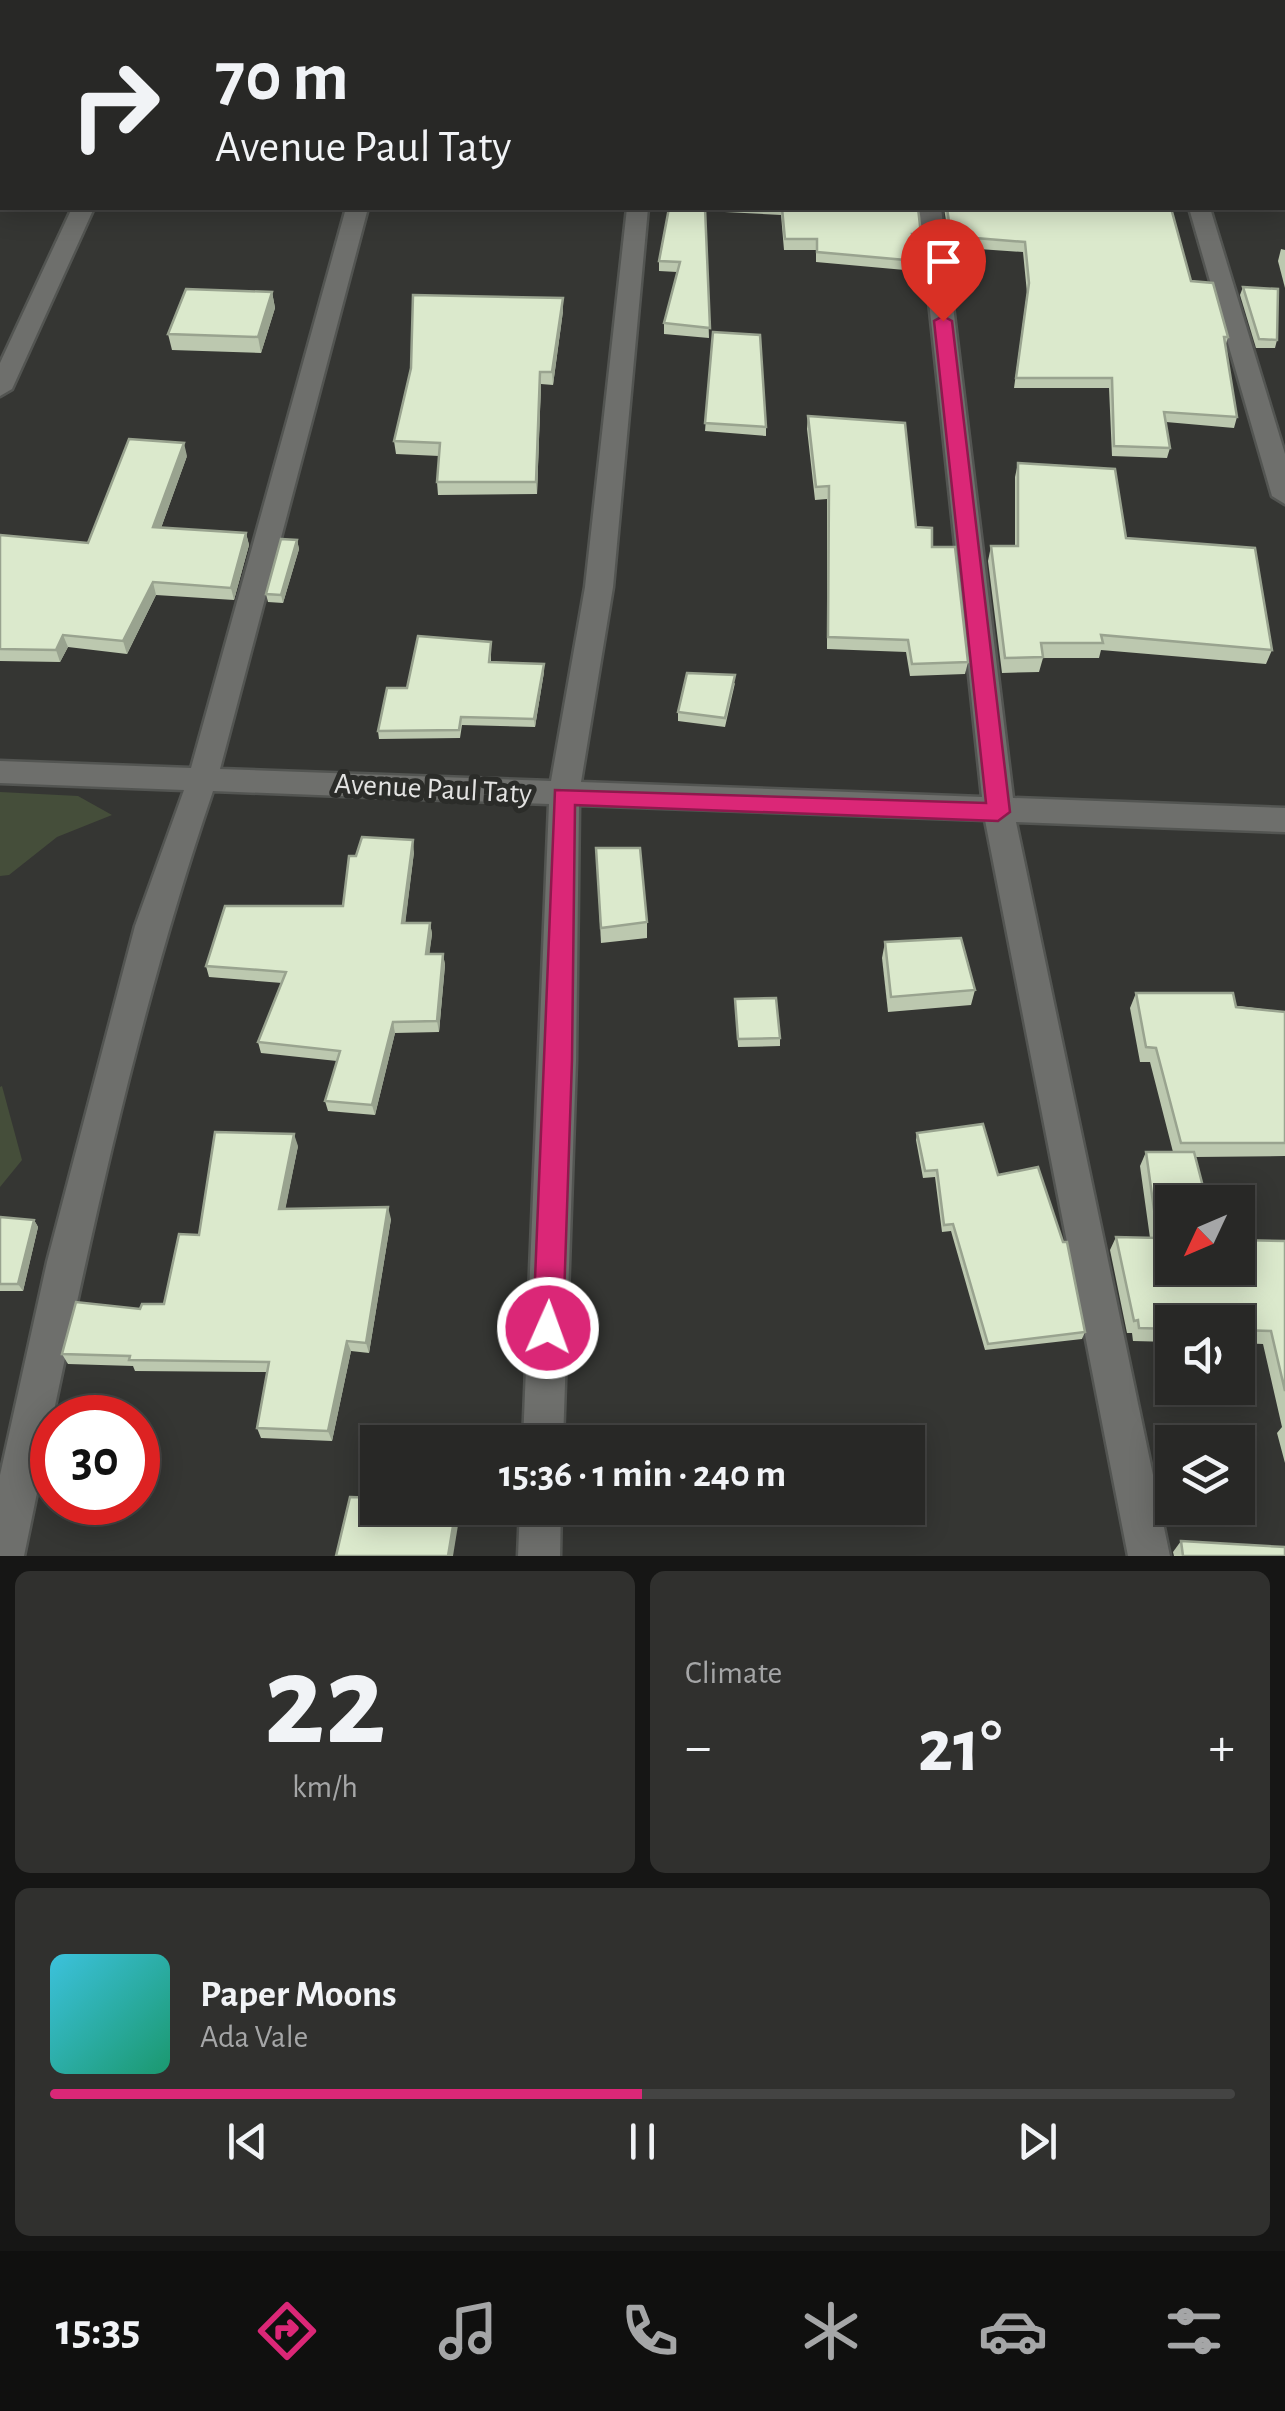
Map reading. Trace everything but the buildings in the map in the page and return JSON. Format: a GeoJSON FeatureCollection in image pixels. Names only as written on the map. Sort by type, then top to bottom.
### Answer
{"type":"FeatureCollection","features":[{"type":"Feature","properties":{"kind":"street"},"geometry":{"type":"LineString","coordinates":[[0,389],[82,210]]}},
{"type":"Feature","properties":{"kind":"street"},"geometry":{"type":"LineString","coordinates":[[3,1556],[66,1262],[150,926],[203,778],[356,210]]}},
{"type":"Feature","properties":{"kind":"street"},"geometry":{"type":"LineString","coordinates":[[544,1425],[560,1060],[564,796],[599,587],[638,210]]}},
{"type":"Feature","properties":{"kind":"street"},"geometry":{"type":"LineString","coordinates":[[930,210],[998,812],[1150,1556]]}},
{"type":"Feature","properties":{"kind":"street"},"geometry":{"type":"LineString","coordinates":[[1200,210],[1285,496]]}},
{"type":"Feature","properties":{"kind":"street","name":"Avenue Paul Taty"},"geometry":{"type":"LineString","coordinates":[[0,772],[1285,820]]}},
{"type":"Feature","properties":{"kind":"street"},"geometry":{"type":"LineString","coordinates":[[539,1556],[540,1525]]}},
{"type":"Feature","properties":{"kind":"green space"},"geometry":{"type":"Polygon","coordinates":[[[0,792],[78,796],[112,815],[57,837],[9,875],[0,876],[0,792]]]}},
{"type":"Feature","properties":{"kind":"green space"},"geometry":{"type":"Polygon","coordinates":[[[0,1087],[22,1160],[0,1187],[0,1087]]]}},
{"type":"Feature","properties":{"kind":"route"},"geometry":{"type":"LineString","coordinates":[[548,1328],[560,1060],[564,796],[998,812],[943,321]]}}]}
